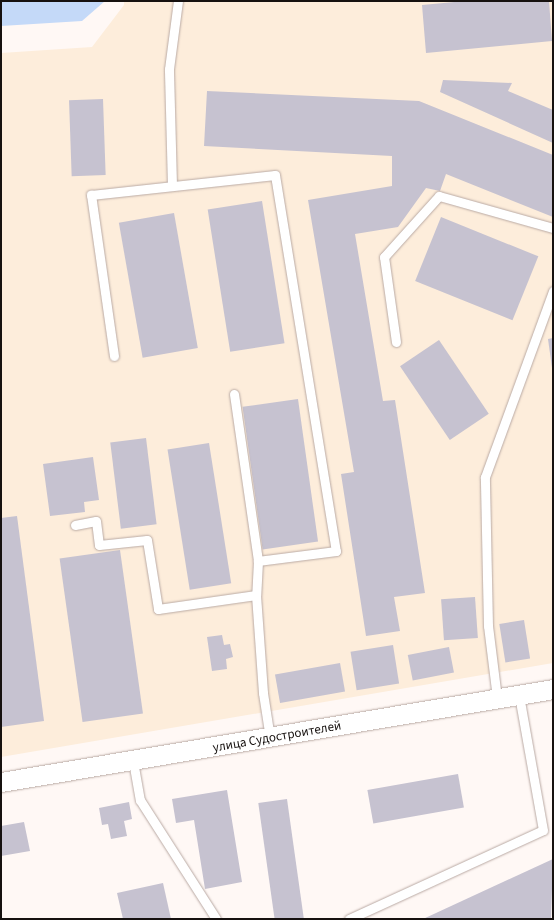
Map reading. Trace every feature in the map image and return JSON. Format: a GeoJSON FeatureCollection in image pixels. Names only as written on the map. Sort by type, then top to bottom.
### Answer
{"type":"FeatureCollection","features":[{"type":"Feature","properties":{"kind":"street","name":"улица Судостроителей"},"geometry":{"type":"LineString","coordinates":[[1,782],[270,738],[553,689]]}},
{"type":"Feature","properties":{"kind":"lane"},"geometry":{"type":"LineString","coordinates":[[172,186],[169,69],[178,1]]}},
{"type":"Feature","properties":{"kind":"lane"},"geometry":{"type":"LineString","coordinates":[[114,356],[91,195],[275,175],[336,551],[258,561]]}},
{"type":"Feature","properties":{"kind":"lane"},"geometry":{"type":"LineString","coordinates":[[396,342],[384,257],[439,196],[553,228]]}},
{"type":"Feature","properties":{"kind":"lane"},"geometry":{"type":"LineString","coordinates":[[497,698],[488,626],[485,477],[553,291]]}},
{"type":"Feature","properties":{"kind":"lane"},"geometry":{"type":"LineString","coordinates":[[234,394],[258,561],[256,595],[263,693],[270,738]]}},
{"type":"Feature","properties":{"kind":"lane"},"geometry":{"type":"LineString","coordinates":[[75,525],[96,521],[99,545],[147,540],[158,609],[256,595]]}},
{"type":"Feature","properties":{"kind":"lane"},"geometry":{"type":"LineString","coordinates":[[349,919],[543,830],[519,695]]}},
{"type":"Feature","properties":{"kind":"lane"},"geometry":{"type":"LineString","coordinates":[[133,760],[140,800],[216,919]]}},
{"type":"Feature","properties":{"kind":"shaded area"},"geometry":{"type":"Polygon","coordinates":[[[124,1],[553,1],[553,663],[1,757],[1,53],[92,47],[124,5],[124,1]]]}},
{"type":"Feature","properties":{"kind":"water"},"geometry":{"type":"Polygon","coordinates":[[[1,1],[105,1],[82,21],[1,26],[1,1]]]}},
{"type":"Feature","properties":{"kind":"building"},"geometry":{"type":"Polygon","coordinates":[[[465,1],[549,1],[552,41],[426,53],[422,5],[465,1]]]}},
{"type":"Feature","properties":{"kind":"building"},"geometry":{"type":"Polygon","coordinates":[[[443,80],[512,83],[508,91],[553,110],[553,143],[440,92],[443,80]]]}},
{"type":"Feature","properties":{"kind":"building"},"geometry":{"type":"Polygon","coordinates":[[[207,91],[419,101],[553,155],[553,217],[446,174],[440,191],[426,188],[398,227],[355,234],[383,401],[395,400],[425,593],[394,597],[400,631],[366,636],[341,474],[354,472],[308,200],[392,186],[392,156],[204,146],[207,91]]]}},
{"type":"Feature","properties":{"kind":"building"},"geometry":{"type":"Polygon","coordinates":[[[103,99],[106,175],[72,176],[69,100],[103,99]]]}},
{"type":"Feature","properties":{"kind":"building"},"geometry":{"type":"Polygon","coordinates":[[[262,201],[285,343],[230,352],[208,210],[262,201]]]}},
{"type":"Feature","properties":{"kind":"building"},"geometry":{"type":"Polygon","coordinates":[[[174,213],[198,348],[143,358],[119,223],[174,213]]]}},
{"type":"Feature","properties":{"kind":"building"},"geometry":{"type":"Polygon","coordinates":[[[441,217],[538,256],[513,320],[415,281],[441,217]]]}},
{"type":"Feature","properties":{"kind":"building"},"geometry":{"type":"Polygon","coordinates":[[[553,338],[553,368],[552,368],[548,339],[553,338]]]}},
{"type":"Feature","properties":{"kind":"building"},"geometry":{"type":"Polygon","coordinates":[[[439,340],[489,414],[450,440],[400,366],[439,340]]]}},
{"type":"Feature","properties":{"kind":"building"},"geometry":{"type":"Polygon","coordinates":[[[298,399],[318,542],[263,549],[243,407],[298,399]]]}},
{"type":"Feature","properties":{"kind":"building"},"geometry":{"type":"Polygon","coordinates":[[[146,438],[157,524],[121,529],[110,442],[146,438]]]}},
{"type":"Feature","properties":{"kind":"building"},"geometry":{"type":"Polygon","coordinates":[[[209,443],[231,583],[190,590],[168,450],[209,443]]]}},
{"type":"Feature","properties":{"kind":"building"},"geometry":{"type":"Polygon","coordinates":[[[93,457],[99,500],[84,502],[85,512],[50,516],[43,464],[93,457]]]}},
{"type":"Feature","properties":{"kind":"building"},"geometry":{"type":"Polygon","coordinates":[[[17,516],[44,721],[1,727],[1,518],[17,516]]]}},
{"type":"Feature","properties":{"kind":"building"},"geometry":{"type":"Polygon","coordinates":[[[120,550],[143,713],[83,722],[60,558],[120,550]]]}},
{"type":"Feature","properties":{"kind":"building"},"geometry":{"type":"Polygon","coordinates":[[[475,597],[478,638],[444,640],[441,599],[475,597]]]}},
{"type":"Feature","properties":{"kind":"building"},"geometry":{"type":"Polygon","coordinates":[[[524,620],[530,659],[505,662],[499,624],[524,620]]]}},
{"type":"Feature","properties":{"kind":"building"},"geometry":{"type":"Polygon","coordinates":[[[222,635],[224,645],[230,644],[233,657],[226,659],[227,669],[212,671],[207,637],[222,635]]]}},
{"type":"Feature","properties":{"kind":"building"},"geometry":{"type":"Polygon","coordinates":[[[393,645],[399,684],[357,690],[351,652],[393,645]]]}},
{"type":"Feature","properties":{"kind":"building"},"geometry":{"type":"Polygon","coordinates":[[[449,647],[454,673],[413,681],[408,655],[449,647]]]}},
{"type":"Feature","properties":{"kind":"building"},"geometry":{"type":"Polygon","coordinates":[[[340,663],[345,692],[280,703],[275,674],[340,663]]]}},
{"type":"Feature","properties":{"kind":"building"},"geometry":{"type":"Polygon","coordinates":[[[458,774],[464,807],[373,823],[367,790],[458,774]]]}},
{"type":"Feature","properties":{"kind":"building"},"geometry":{"type":"Polygon","coordinates":[[[227,790],[242,882],[205,889],[194,820],[176,823],[172,799],[227,790]]]}},
{"type":"Feature","properties":{"kind":"building"},"geometry":{"type":"Polygon","coordinates":[[[287,799],[304,919],[275,919],[258,803],[287,799]]]}},
{"type":"Feature","properties":{"kind":"building"},"geometry":{"type":"Polygon","coordinates":[[[129,802],[132,819],[124,821],[127,836],[111,839],[108,824],[102,825],[99,808],[129,802]]]}},
{"type":"Feature","properties":{"kind":"building"},"geometry":{"type":"Polygon","coordinates":[[[24,822],[30,851],[1,856],[1,826],[24,822]]]}},
{"type":"Feature","properties":{"kind":"building"},"geometry":{"type":"Polygon","coordinates":[[[553,859],[551,919],[423,919],[553,859]]]}},
{"type":"Feature","properties":{"kind":"building"},"geometry":{"type":"Polygon","coordinates":[[[163,883],[171,919],[123,919],[117,893],[163,883]]]}}]}
